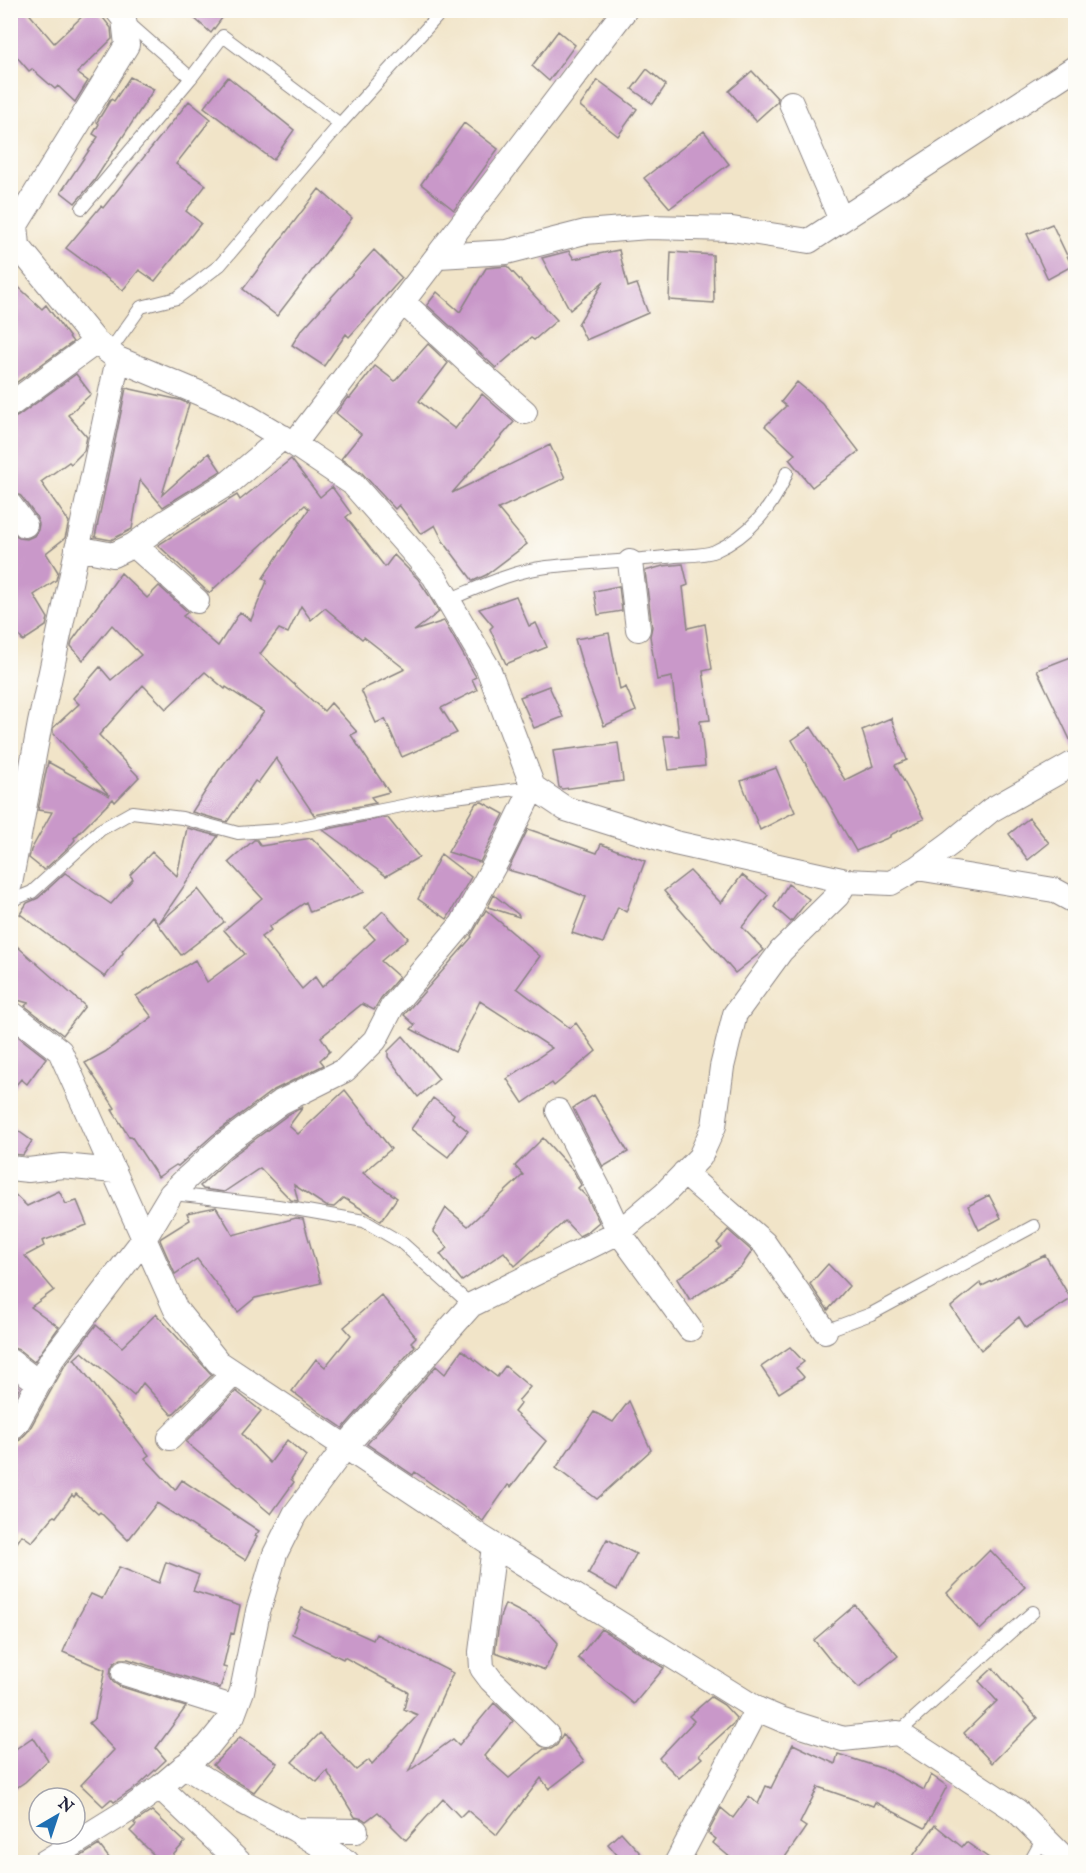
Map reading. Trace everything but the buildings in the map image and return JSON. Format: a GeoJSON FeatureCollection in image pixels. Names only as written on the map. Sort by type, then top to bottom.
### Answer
{"type":"FeatureCollection","features":[{"type":"Feature","properties":{"kind":"street"},"geometry":{"type":"LineString","coordinates":[[77,548],[113,555],[134,545],[289,440],[403,302],[626,10]]}},
{"type":"Feature","properties":{"kind":"street"},"geometry":{"type":"LineString","coordinates":[[121,15],[128,45],[13,223],[18,246],[108,351],[230,406],[289,440],[352,483],[434,576],[488,668],[533,787],[566,809],[675,843],[846,881],[891,883],[917,868],[991,810],[1076,762]]}},
{"type":"Feature","properties":{"kind":"street"},"geometry":{"type":"LineString","coordinates":[[438,256],[507,252],[585,232],[648,227],[732,229],[809,241],[1076,67]]}},
{"type":"Feature","properties":{"kind":"street"},"geometry":{"type":"LineString","coordinates":[[791,103],[841,220]]}},
{"type":"Feature","properties":{"kind":"street"},"geometry":{"type":"LineString","coordinates":[[403,302],[525,412]]}},
{"type":"Feature","properties":{"kind":"street"},"geometry":{"type":"LineString","coordinates":[[10,405],[108,351]]}},
{"type":"Feature","properties":{"kind":"street"},"geometry":{"type":"LineString","coordinates":[[10,884],[40,723],[77,548],[108,351]]}},
{"type":"Feature","properties":{"kind":"street"},"geometry":{"type":"LineString","coordinates":[[10,505],[25,525]]}},
{"type":"Feature","properties":{"kind":"street"},"geometry":{"type":"LineString","coordinates":[[134,545],[197,601]]}},
{"type":"Feature","properties":{"kind":"street"},"geometry":{"type":"LineString","coordinates":[[630,562],[638,629]]}},
{"type":"Feature","properties":{"kind":"street"},"geometry":{"type":"LineString","coordinates":[[10,1430],[18,1421],[52,1359],[144,1239],[171,1194],[222,1146],[281,1102],[345,1070],[375,1040],[392,1007],[462,924],[501,853],[533,787]]}},
{"type":"Feature","properties":{"kind":"street"},"geometry":{"type":"LineString","coordinates":[[917,868],[1054,890],[1076,902]]}},
{"type":"Feature","properties":{"kind":"street"},"geometry":{"type":"LineString","coordinates":[[45,1863],[128,1811],[160,1787],[208,1746],[233,1715],[242,1691],[258,1611],[275,1554],[295,1514],[345,1447],[471,1305],[619,1232],[664,1194],[700,1156],[714,1126],[722,1067],[735,1014],[781,951],[837,896],[846,881]]}},
{"type":"Feature","properties":{"kind":"street"},"geometry":{"type":"LineString","coordinates":[[10,1012],[60,1051],[176,1310],[218,1362],[494,1546],[757,1709],[843,1739],[898,1734],[1017,1811],[1068,1863]]}},
{"type":"Feature","properties":{"kind":"street"},"geometry":{"type":"LineString","coordinates":[[558,1112],[601,1192],[619,1232],[690,1329]]}},
{"type":"Feature","properties":{"kind":"street"},"geometry":{"type":"LineString","coordinates":[[10,1168],[28,1170],[63,1166],[114,1171]]}},
{"type":"Feature","properties":{"kind":"street"},"geometry":{"type":"LineString","coordinates":[[684,1173],[764,1243],[825,1331]]}},
{"type":"Feature","properties":{"kind":"street"},"geometry":{"type":"LineString","coordinates":[[10,1361],[39,1383]]}},
{"type":"Feature","properties":{"kind":"street"},"geometry":{"type":"LineString","coordinates":[[170,1438],[234,1373]]}},
{"type":"Feature","properties":{"kind":"street"},"geometry":{"type":"LineString","coordinates":[[494,1546],[481,1652],[482,1668],[491,1680],[547,1735]]}},
{"type":"Feature","properties":{"kind":"street"},"geometry":{"type":"LineString","coordinates":[[124,1673],[236,1708]]}},
{"type":"Feature","properties":{"kind":"street"},"geometry":{"type":"LineString","coordinates":[[677,1863],[757,1709]]}},
{"type":"Feature","properties":{"kind":"street"},"geometry":{"type":"LineString","coordinates":[[184,1766],[243,1802],[296,1830],[347,1863]]}},
{"type":"Feature","properties":{"kind":"street"},"geometry":{"type":"LineString","coordinates":[[160,1787],[238,1863]]}},
{"type":"Feature","properties":{"kind":"street"},"geometry":{"type":"LineString","coordinates":[[296,1830],[356,1831]]}},
{"type":"Feature","properties":{"kind":"lane"},"geometry":{"type":"LineString","coordinates":[[108,351],[141,307],[177,298],[220,265],[340,124],[443,10]]}},
{"type":"Feature","properties":{"kind":"lane"},"geometry":{"type":"LineString","coordinates":[[121,15],[191,78]]}},
{"type":"Feature","properties":{"kind":"lane"},"geometry":{"type":"LineString","coordinates":[[82,208],[191,78],[223,36],[340,124]]}},
{"type":"Feature","properties":{"kind":"lane"},"geometry":{"type":"LineString","coordinates":[[448,600],[512,574],[546,567],[630,562],[713,552],[739,539],[759,519],[781,488],[787,472]]}},
{"type":"Feature","properties":{"kind":"lane"},"geometry":{"type":"LineString","coordinates":[[10,901],[32,892],[100,830],[132,812],[182,818],[238,833],[281,830],[432,800],[533,787]]}},
{"type":"Feature","properties":{"kind":"lane"},"geometry":{"type":"LineString","coordinates":[[171,1194],[278,1206],[364,1221],[402,1243],[471,1305]]}},
{"type":"Feature","properties":{"kind":"lane"},"geometry":{"type":"LineString","coordinates":[[825,1331],[871,1314],[1034,1226]]}},
{"type":"Feature","properties":{"kind":"lane"},"geometry":{"type":"LineString","coordinates":[[898,1734],[1033,1612]]}},
{"type":"Feature","properties":{"kind":"lane"},"geometry":{"type":"LineString","coordinates":[[1030,1863],[1044,1837]]}}]}
